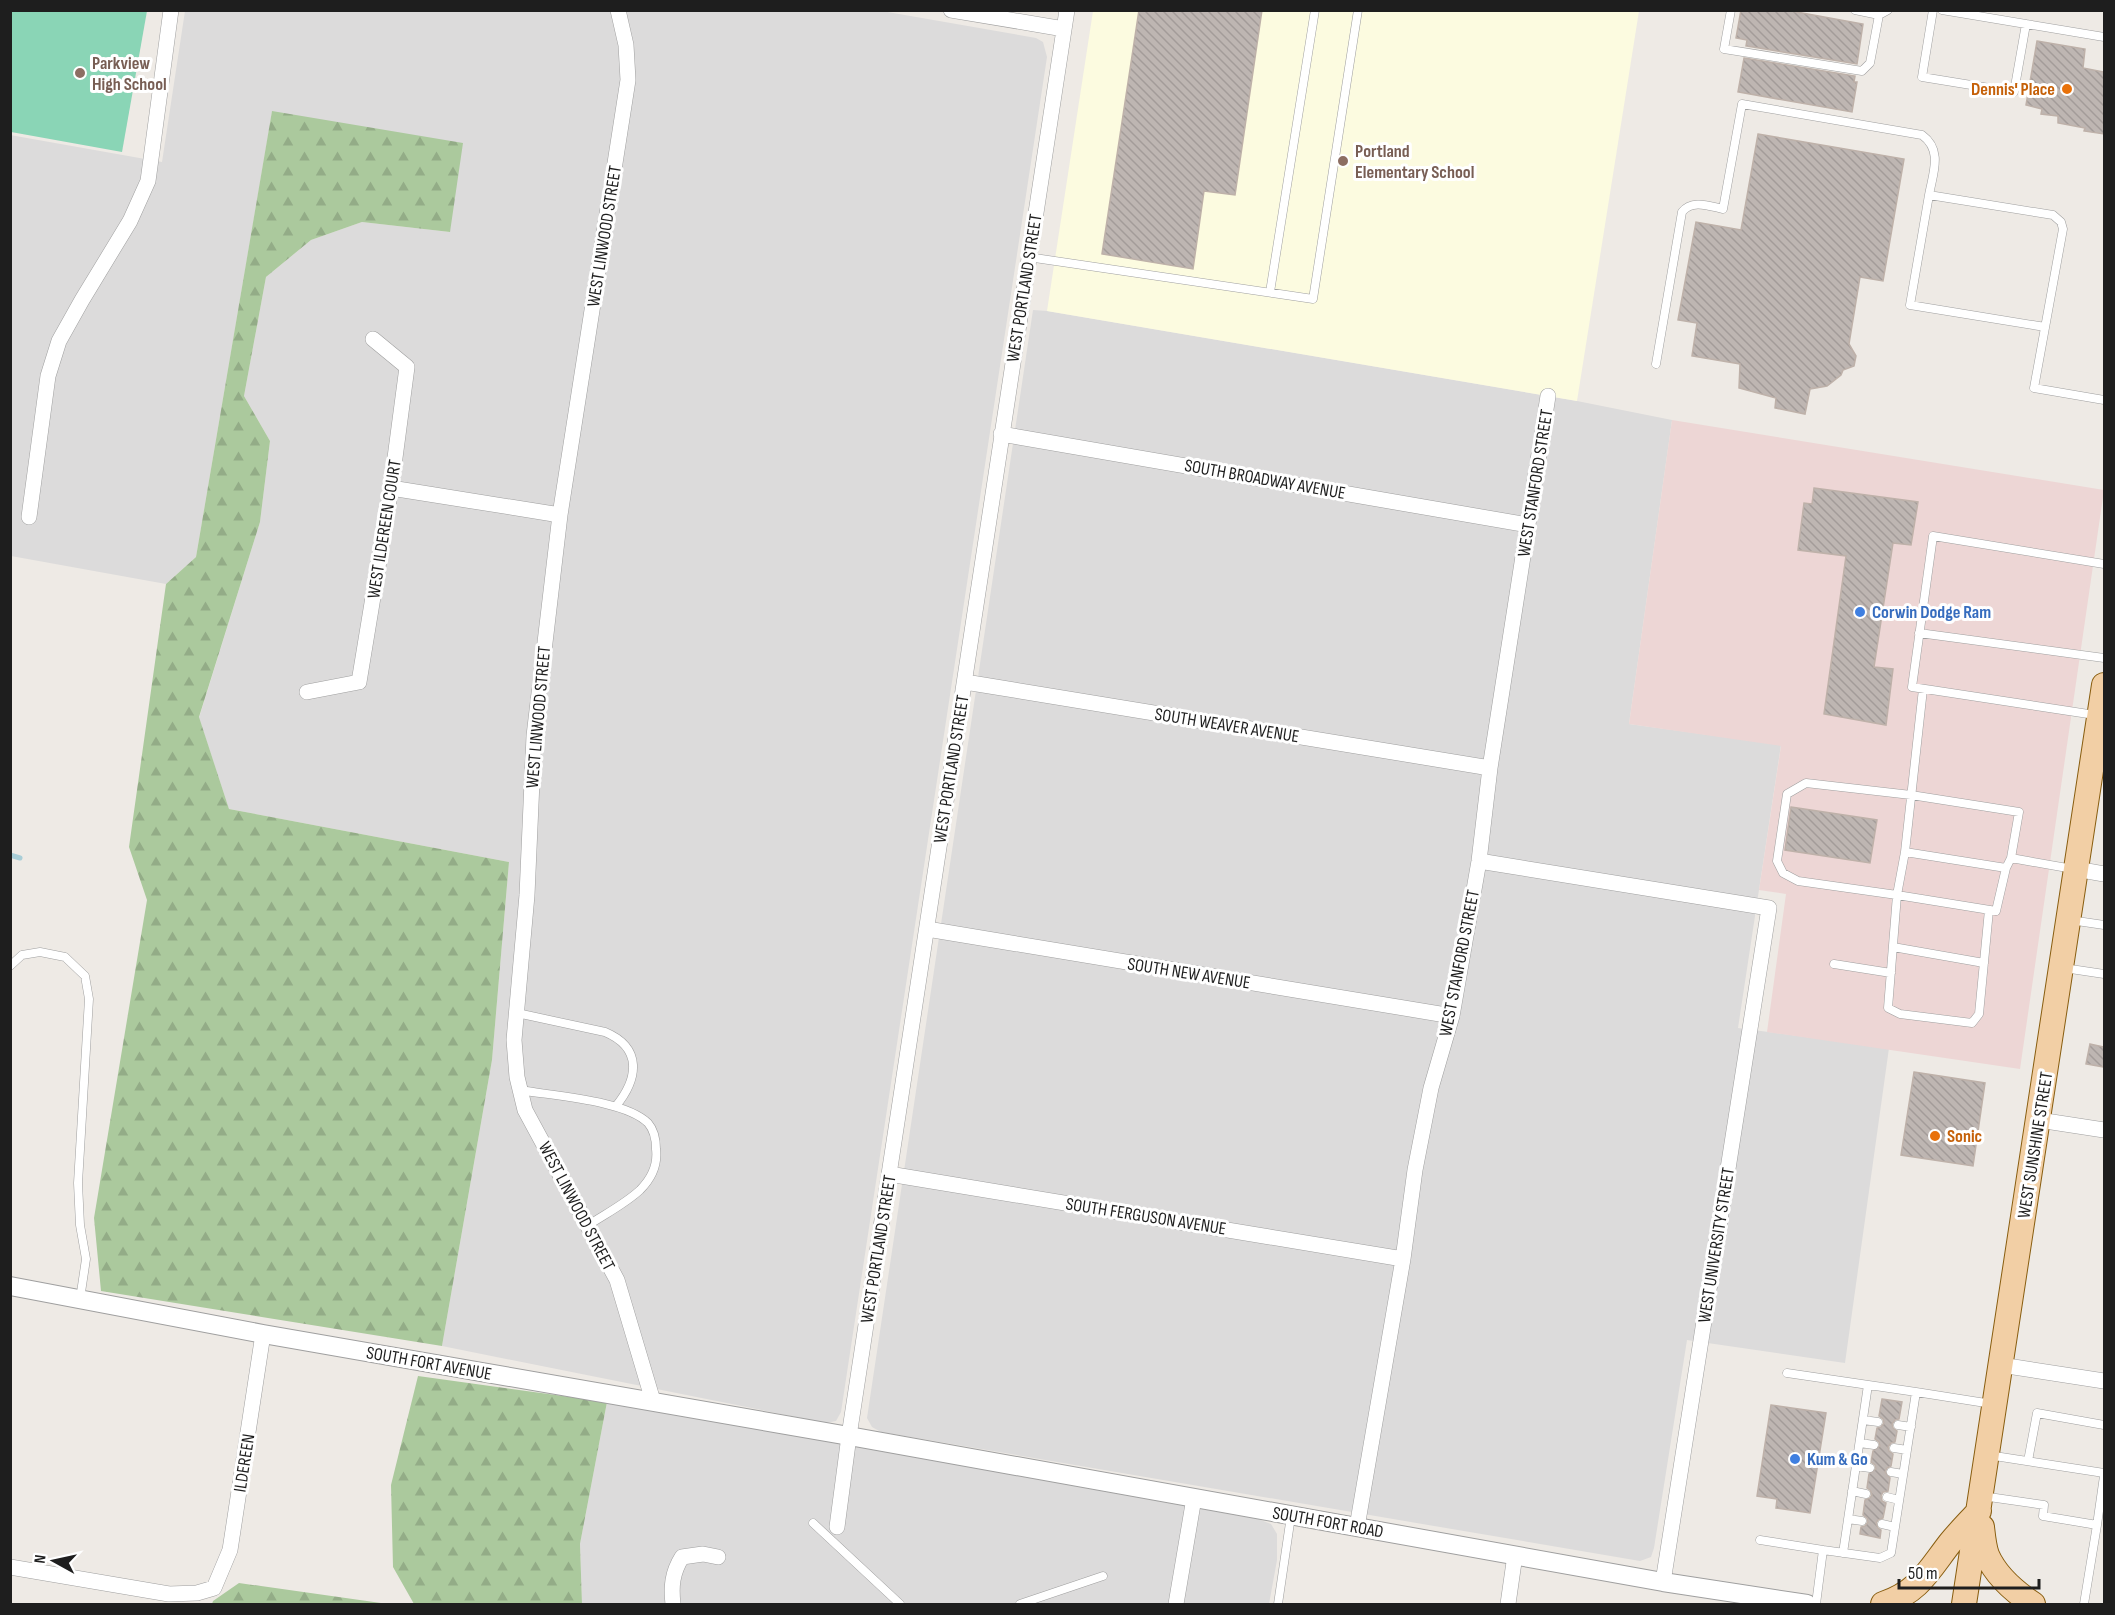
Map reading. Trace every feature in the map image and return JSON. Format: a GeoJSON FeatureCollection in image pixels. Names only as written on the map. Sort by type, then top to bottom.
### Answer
{"type":"FeatureCollection","features":[{"type":"Feature","properties":{"kind":"main road","name":"WEST SUNSHINE STREET"},"geometry":{"type":"LineString","coordinates":[[1964,1605],[2076,869],[2101,725],[2104,685]]}},
{"type":"Feature","properties":{"kind":"main road"},"geometry":{"type":"LineString","coordinates":[[1883,1605],[1907,1593],[1926,1577],[1980,1503]]}},
{"type":"Feature","properties":{"kind":"main road"},"geometry":{"type":"LineString","coordinates":[[1980,1503],[1987,1555],[2009,1586],[2033,1605]]}},
{"type":"Feature","properties":{"kind":"street"},"geometry":{"type":"LineString","coordinates":[[29,517],[48,376],[59,341],[130,221],[148,181],[171,10]]}},
{"type":"Feature","properties":{"kind":"street","name":"WEST LINWOOD STREET"},"geometry":{"type":"LineString","coordinates":[[618,10],[626,45],[628,80],[560,515],[534,736],[527,895],[514,1040],[517,1077],[525,1110],[617,1281],[652,1401]]}},
{"type":"Feature","properties":{"kind":"street"},"geometry":{"type":"LineString","coordinates":[[951,10],[1064,29]]}},
{"type":"Feature","properties":{"kind":"street","name":"WEST PORTLAND STREET"},"geometry":{"type":"LineString","coordinates":[[837,1527],[1067,10]]}},
{"type":"Feature","properties":{"kind":"street","name":"WEST ILDEREEN COURT"},"geometry":{"type":"LineString","coordinates":[[307,692],[359,682],[391,488],[407,366],[373,339]]}},
{"type":"Feature","properties":{"kind":"street","name":"WEST STANFORD STREET"},"geometry":{"type":"LineString","coordinates":[[1357,1527],[1403,1259],[1415,1170],[1429,1100],[1452,1017],[1479,861],[1490,768],[1548,396]]}},
{"type":"Feature","properties":{"kind":"street","name":"SOUTH BROADWAY AVENUE"},"geometry":{"type":"LineString","coordinates":[[1001,434],[1528,525]]}},
{"type":"Feature","properties":{"kind":"street"},"geometry":{"type":"LineString","coordinates":[[391,488],[560,515]]}},
{"type":"Feature","properties":{"kind":"street","name":"SOUTH WEAVER AVENUE"},"geometry":{"type":"LineString","coordinates":[[964,682],[1490,768]]}},
{"type":"Feature","properties":{"kind":"street","name":"WEST UNIVERSITY STREET"},"geometry":{"type":"LineString","coordinates":[[1479,861],[1769,908],[1663,1582]]}},
{"type":"Feature","properties":{"kind":"street"},"geometry":{"type":"LineString","coordinates":[[2076,869],[2104,874]]}},
{"type":"Feature","properties":{"kind":"street","name":"SOUTH NEW AVENUE"},"geometry":{"type":"LineString","coordinates":[[927,929],[1452,1017]]}},
{"type":"Feature","properties":{"kind":"street"},"geometry":{"type":"LineString","coordinates":[[2039,1120],[2104,1130]]}},
{"type":"Feature","properties":{"kind":"street","name":"SOUTH FERGUSON AVENUE"},"geometry":{"type":"LineString","coordinates":[[889,1174],[1403,1259]]}},
{"type":"Feature","properties":{"kind":"street","name":"SOUTH FORT AVENUE"},"geometry":{"type":"LineString","coordinates":[[10,1286],[263,1334],[849,1436]]}},
{"type":"Feature","properties":{"kind":"street","name":"ILDEREEN"},"geometry":{"type":"LineString","coordinates":[[10,1567],[169,1594],[197,1593],[214,1588],[230,1550],[263,1334]]}},
{"type":"Feature","properties":{"kind":"street"},"geometry":{"type":"LineString","coordinates":[[2001,1365],[2104,1381]]}},
{"type":"Feature","properties":{"kind":"street","name":"SOUTH FORT ROAD"},"geometry":{"type":"LineString","coordinates":[[849,1436],[1663,1582],[1728,1599],[1808,1605]]}},
{"type":"Feature","properties":{"kind":"street"},"geometry":{"type":"LineString","coordinates":[[1176,1605],[1194,1498]]}},
{"type":"Feature","properties":{"kind":"street"},"geometry":{"type":"LineString","coordinates":[[673,1605],[671,1587],[675,1568],[682,1557],[703,1554],[718,1557]]}},
{"type":"Feature","properties":{"kind":"street"},"geometry":{"type":"LineString","coordinates":[[1508,1605],[1515,1555]]}},
{"type":"Feature","properties":{"kind":"lane"},"geometry":{"type":"LineString","coordinates":[[1270,292],[1315,10]]}},
{"type":"Feature","properties":{"kind":"lane"},"geometry":{"type":"LineString","coordinates":[[1028,257],[1313,299],[1358,10]]}},
{"type":"Feature","properties":{"kind":"lane"},"geometry":{"type":"LineString","coordinates":[[1731,10],[1724,49],[1862,71],[1870,63],[1879,15]]}},
{"type":"Feature","properties":{"kind":"lane"},"geometry":{"type":"LineString","coordinates":[[1855,10],[1879,15],[1888,10]]}},
{"type":"Feature","properties":{"kind":"lane"},"geometry":{"type":"LineString","coordinates":[[1933,10],[1922,77],[2014,92],[2026,24]]}},
{"type":"Feature","properties":{"kind":"lane"},"geometry":{"type":"LineString","coordinates":[[1942,10],[2104,37]]}},
{"type":"Feature","properties":{"kind":"lane"},"geometry":{"type":"LineString","coordinates":[[1656,364],[1682,212],[1693,204],[1723,209],[1742,104],[1922,135],[1934,147],[1935,157],[1910,305],[2046,327]]}},
{"type":"Feature","properties":{"kind":"lane"},"geometry":{"type":"LineString","coordinates":[[1929,195],[2053,216],[2061,222],[2063,229],[2034,388],[2104,400]]}},
{"type":"Feature","properties":{"kind":"lane"},"geometry":{"type":"LineString","coordinates":[[2101,725],[1912,687],[1933,536],[2104,564]]}},
{"type":"Feature","properties":{"kind":"lane"},"geometry":{"type":"LineString","coordinates":[[1920,633],[2104,658]]}},
{"type":"Feature","properties":{"kind":"lane"},"geometry":{"type":"LineString","coordinates":[[1923,689],[1905,852],[1897,895],[1888,1008],[1900,1014],[1972,1023],[1979,1014],[1989,910]]}},
{"type":"Feature","properties":{"kind":"lane"},"geometry":{"type":"LineString","coordinates":[[1806,783],[1911,795],[2019,812],[2011,858],[2006,868],[1996,911],[1798,881],[1784,873],[1777,861],[1787,795],[1806,783]]}},
{"type":"Feature","properties":{"kind":"lane"},"geometry":{"type":"LineString","coordinates":[[1905,852],[2006,868]]}},
{"type":"Feature","properties":{"kind":"lane"},"geometry":{"type":"LineString","coordinates":[[2011,858],[2076,869]]}},
{"type":"Feature","properties":{"kind":"lane"},"geometry":{"type":"LineString","coordinates":[[2069,920],[2104,925]]}},
{"type":"Feature","properties":{"kind":"lane"},"geometry":{"type":"LineString","coordinates":[[1893,947],[1984,963]]}},
{"type":"Feature","properties":{"kind":"lane"},"geometry":{"type":"LineString","coordinates":[[11,966],[22,955],[40,952],[65,957],[85,976],[89,999],[78,1183],[80,1225],[86,1259],[80,1299]]}},
{"type":"Feature","properties":{"kind":"lane"},"geometry":{"type":"LineString","coordinates":[[1834,964],[1891,973]]}},
{"type":"Feature","properties":{"kind":"lane"},"geometry":{"type":"LineString","coordinates":[[2062,968],[2104,974]]}},
{"type":"Feature","properties":{"kind":"lane"},"geometry":{"type":"LineString","coordinates":[[517,1013],[615,1036],[627,1050],[634,1069],[630,1086],[616,1106]]}},
{"type":"Feature","properties":{"kind":"lane"},"geometry":{"type":"LineString","coordinates":[[520,1090],[616,1106],[649,1124],[655,1136],[657,1157],[654,1172],[639,1191],[587,1226]]}},
{"type":"Feature","properties":{"kind":"lane"},"geometry":{"type":"LineString","coordinates":[[1787,1373],[1995,1405]]}},
{"type":"Feature","properties":{"kind":"lane"},"geometry":{"type":"LineString","coordinates":[[1843,1553],[1868,1385]]}},
{"type":"Feature","properties":{"kind":"lane"},"geometry":{"type":"LineString","coordinates":[[1760,1540],[1880,1558],[1891,1553],[1916,1392]]}},
{"type":"Feature","properties":{"kind":"lane"},"geometry":{"type":"LineString","coordinates":[[2028,1461],[2037,1413],[2104,1425]]}},
{"type":"Feature","properties":{"kind":"lane"},"geometry":{"type":"LineString","coordinates":[[1863,1420],[1878,1422]]}},
{"type":"Feature","properties":{"kind":"lane"},"geometry":{"type":"LineString","coordinates":[[1898,1425],[1911,1427]]}},
{"type":"Feature","properties":{"kind":"lane"},"geometry":{"type":"LineString","coordinates":[[1860,1443],[1874,1445]]}},
{"type":"Feature","properties":{"kind":"lane"},"geometry":{"type":"LineString","coordinates":[[1894,1448],[1907,1450]]}},
{"type":"Feature","properties":{"kind":"lane"},"geometry":{"type":"LineString","coordinates":[[1987,1455],[2104,1475],[2084,1605]]}},
{"type":"Feature","properties":{"kind":"lane"},"geometry":{"type":"LineString","coordinates":[[1856,1466],[1870,1468]]}},
{"type":"Feature","properties":{"kind":"lane"},"geometry":{"type":"LineString","coordinates":[[1891,1472],[1903,1474]]}},
{"type":"Feature","properties":{"kind":"lane"},"geometry":{"type":"LineString","coordinates":[[1852,1491],[1866,1494]]}},
{"type":"Feature","properties":{"kind":"lane"},"geometry":{"type":"LineString","coordinates":[[1887,1497],[1899,1500]]}},
{"type":"Feature","properties":{"kind":"lane"},"geometry":{"type":"LineString","coordinates":[[1980,1503],[2044,1505],[2043,1516],[2097,1525]]}},
{"type":"Feature","properties":{"kind":"lane"},"geometry":{"type":"LineString","coordinates":[[1278,1605],[1291,1516]]}},
{"type":"Feature","properties":{"kind":"lane"},"geometry":{"type":"LineString","coordinates":[[1848,1519],[1862,1521]]}},
{"type":"Feature","properties":{"kind":"lane"},"geometry":{"type":"LineString","coordinates":[[813,1523],[900,1605]]}},
{"type":"Feature","properties":{"kind":"lane"},"geometry":{"type":"LineString","coordinates":[[1882,1524],[1895,1527]]}},
{"type":"Feature","properties":{"kind":"lane"},"geometry":{"type":"LineString","coordinates":[[1816,1605],[1823,1550]]}},
{"type":"Feature","properties":{"kind":"lane"},"geometry":{"type":"LineString","coordinates":[[1020,1605],[1103,1576]]}},
{"type":"Feature","properties":{"kind":"shaded area"},"geometry":{"type":"Polygon","coordinates":[[[876,10],[1036,38],[1043,42],[1047,57],[841,1412],[836,1421],[826,1423],[442,1346],[492,1060],[509,862],[229,809],[199,718],[260,522],[270,441],[244,396],[266,277],[311,240],[362,222],[450,232],[272,112],[196,557],[166,584],[11,556],[10,135],[162,162],[185,11],[876,10]]]}},
{"type":"Feature","properties":{"kind":"shaded area","name":"Portland Elementary School"},"geometry":{"type":"Polygon","coordinates":[[[1093,11],[1639,11],[1577,401],[1047,311],[1093,11]]]}},
{"type":"Feature","properties":{"kind":"shaded area"},"geometry":{"type":"Polygon","coordinates":[[[1033,310],[1577,401],[1672,420],[1629,724],[1781,745],[1738,1028],[1889,1048],[1845,1363],[1687,1340],[1651,1557],[1640,1561],[881,1432],[872,1427],[867,1418],[1033,310]]]}},
{"type":"Feature","properties":{"kind":"shaded area"},"geometry":{"type":"Polygon","coordinates":[[[1672,420],[2104,490],[2020,1069],[1767,1032],[1786,894],[1759,890],[1781,746],[1629,724],[1672,420]]]}},
{"type":"Feature","properties":{"kind":"shaded area"},"geometry":{"type":"Polygon","coordinates":[[[607,1402],[1258,1519],[1271,1524],[1277,1534],[1277,1560],[1269,1604],[582,1604],[580,1544],[607,1402]]]}},
{"type":"Feature","properties":{"kind":"green space","name":"Parkview High School"},"geometry":{"type":"Polygon","coordinates":[[[10,11],[147,11],[122,152],[11,132],[10,11]]]}},
{"type":"Feature","properties":{"kind":"green space"},"geometry":{"type":"Polygon","coordinates":[[[272,111],[463,143],[450,232],[362,222],[311,240],[266,277],[244,396],[270,441],[260,522],[199,717],[229,809],[509,862],[492,1060],[442,1346],[101,1291],[94,1218],[147,900],[129,847],[166,584],[196,557],[272,111]]]}},
{"type":"Feature","properties":{"kind":"green space"},"geometry":{"type":"Polygon","coordinates":[[[418,1376],[607,1402],[580,1544],[582,1604],[414,1604],[393,1567],[391,1485],[418,1376]]]}},
{"type":"Feature","properties":{"kind":"green space"},"geometry":{"type":"Polygon","coordinates":[[[239,1583],[388,1604],[212,1604],[239,1583]]]}},
{"type":"Feature","properties":{"kind":"building"},"geometry":{"type":"Polygon","coordinates":[[[1139,10],[1262,10],[1235,195],[1204,191],[1193,269],[1102,254],[1139,10]]]}},
{"type":"Feature","properties":{"kind":"building"},"geometry":{"type":"Polygon","coordinates":[[[1741,10],[1786,10],[1863,24],[1857,64],[1746,46],[1747,40],[1736,38],[1741,10]]]}},
{"type":"Feature","properties":{"kind":"building","name":"Dennis' Place"},"geometry":{"type":"Polygon","coordinates":[[[2037,41],[2085,49],[2083,68],[2104,72],[2104,134],[2058,123],[2058,116],[2041,114],[2042,109],[2026,105],[2037,41]]]}},
{"type":"Feature","properties":{"kind":"building"},"geometry":{"type":"Polygon","coordinates":[[[1744,58],[1855,76],[1854,82],[1857,82],[1852,112],[1738,92],[1744,58]]]}},
{"type":"Feature","properties":{"kind":"building"},"geometry":{"type":"Polygon","coordinates":[[[1758,134],[1904,159],[1883,281],[1860,277],[1849,344],[1856,356],[1854,366],[1843,370],[1841,375],[1827,386],[1810,389],[1805,414],[1775,408],[1776,398],[1739,388],[1740,364],[1692,356],[1697,323],[1678,320],[1696,222],[1741,230],[1758,134]]]}},
{"type":"Feature","properties":{"kind":"building","name":"Corwin Dodge Ram"},"geometry":{"type":"Polygon","coordinates":[[[1814,488],[1918,502],[1911,545],[1893,543],[1874,667],[1893,669],[1886,725],[1824,714],[1846,556],[1798,550],[1804,503],[1812,504],[1814,488]]]}},
{"type":"Feature","properties":{"kind":"building"},"geometry":{"type":"Polygon","coordinates":[[[1791,807],[1877,820],[1870,863],[1785,850],[1791,807]]]}},
{"type":"Feature","properties":{"kind":"building"},"geometry":{"type":"Polygon","coordinates":[[[2090,1044],[2104,1047],[2104,1067],[2086,1064],[2090,1044]]]}},
{"type":"Feature","properties":{"kind":"building"},"geometry":{"type":"Polygon","coordinates":[[[1914,1072],[1985,1083],[1973,1166],[1901,1155],[1914,1072]]]}},
{"type":"Feature","properties":{"kind":"building"},"geometry":{"type":"Polygon","coordinates":[[[1882,1399],[1902,1402],[1899,1419],[1892,1424],[1897,1431],[1895,1442],[1888,1447],[1893,1454],[1891,1466],[1885,1472],[1890,1478],[1888,1491],[1883,1492],[1881,1496],[1882,1501],[1886,1503],[1883,1518],[1876,1523],[1881,1530],[1880,1538],[1860,1534],[1861,1527],[1868,1522],[1863,1515],[1865,1500],[1872,1495],[1867,1488],[1869,1474],[1876,1469],[1871,1462],[1873,1451],[1880,1446],[1875,1439],[1877,1428],[1884,1423],[1879,1416],[1882,1399]]]}},
{"type":"Feature","properties":{"kind":"building"},"geometry":{"type":"Polygon","coordinates":[[[1771,1405],[1826,1413],[1810,1513],[1776,1508],[1777,1499],[1757,1496],[1771,1405]]]}},
{"type":"Feature","properties":{"kind":"waterway"},"geometry":{"type":"LineString","coordinates":[[10,855],[20,858]]}},
{"type":"Feature","properties":{"kind":"place","name":"Parkview High School"},"geometry":{"type":"Point","coordinates":[80,73]}},
{"type":"Feature","properties":{"kind":"place","name":"Dennis' Place"},"geometry":{"type":"Point","coordinates":[2067,89]}},
{"type":"Feature","properties":{"kind":"place","name":"Portland Elementary School"},"geometry":{"type":"Point","coordinates":[1343,161]}},
{"type":"Feature","properties":{"kind":"place","name":"Corwin Dodge Ram"},"geometry":{"type":"Point","coordinates":[1860,612]}},
{"type":"Feature","properties":{"kind":"place","name":"Sonic"},"geometry":{"type":"Point","coordinates":[1935,1136]}},
{"type":"Feature","properties":{"kind":"place","name":"Kum & Go"},"geometry":{"type":"Point","coordinates":[1795,1459]}}]}
